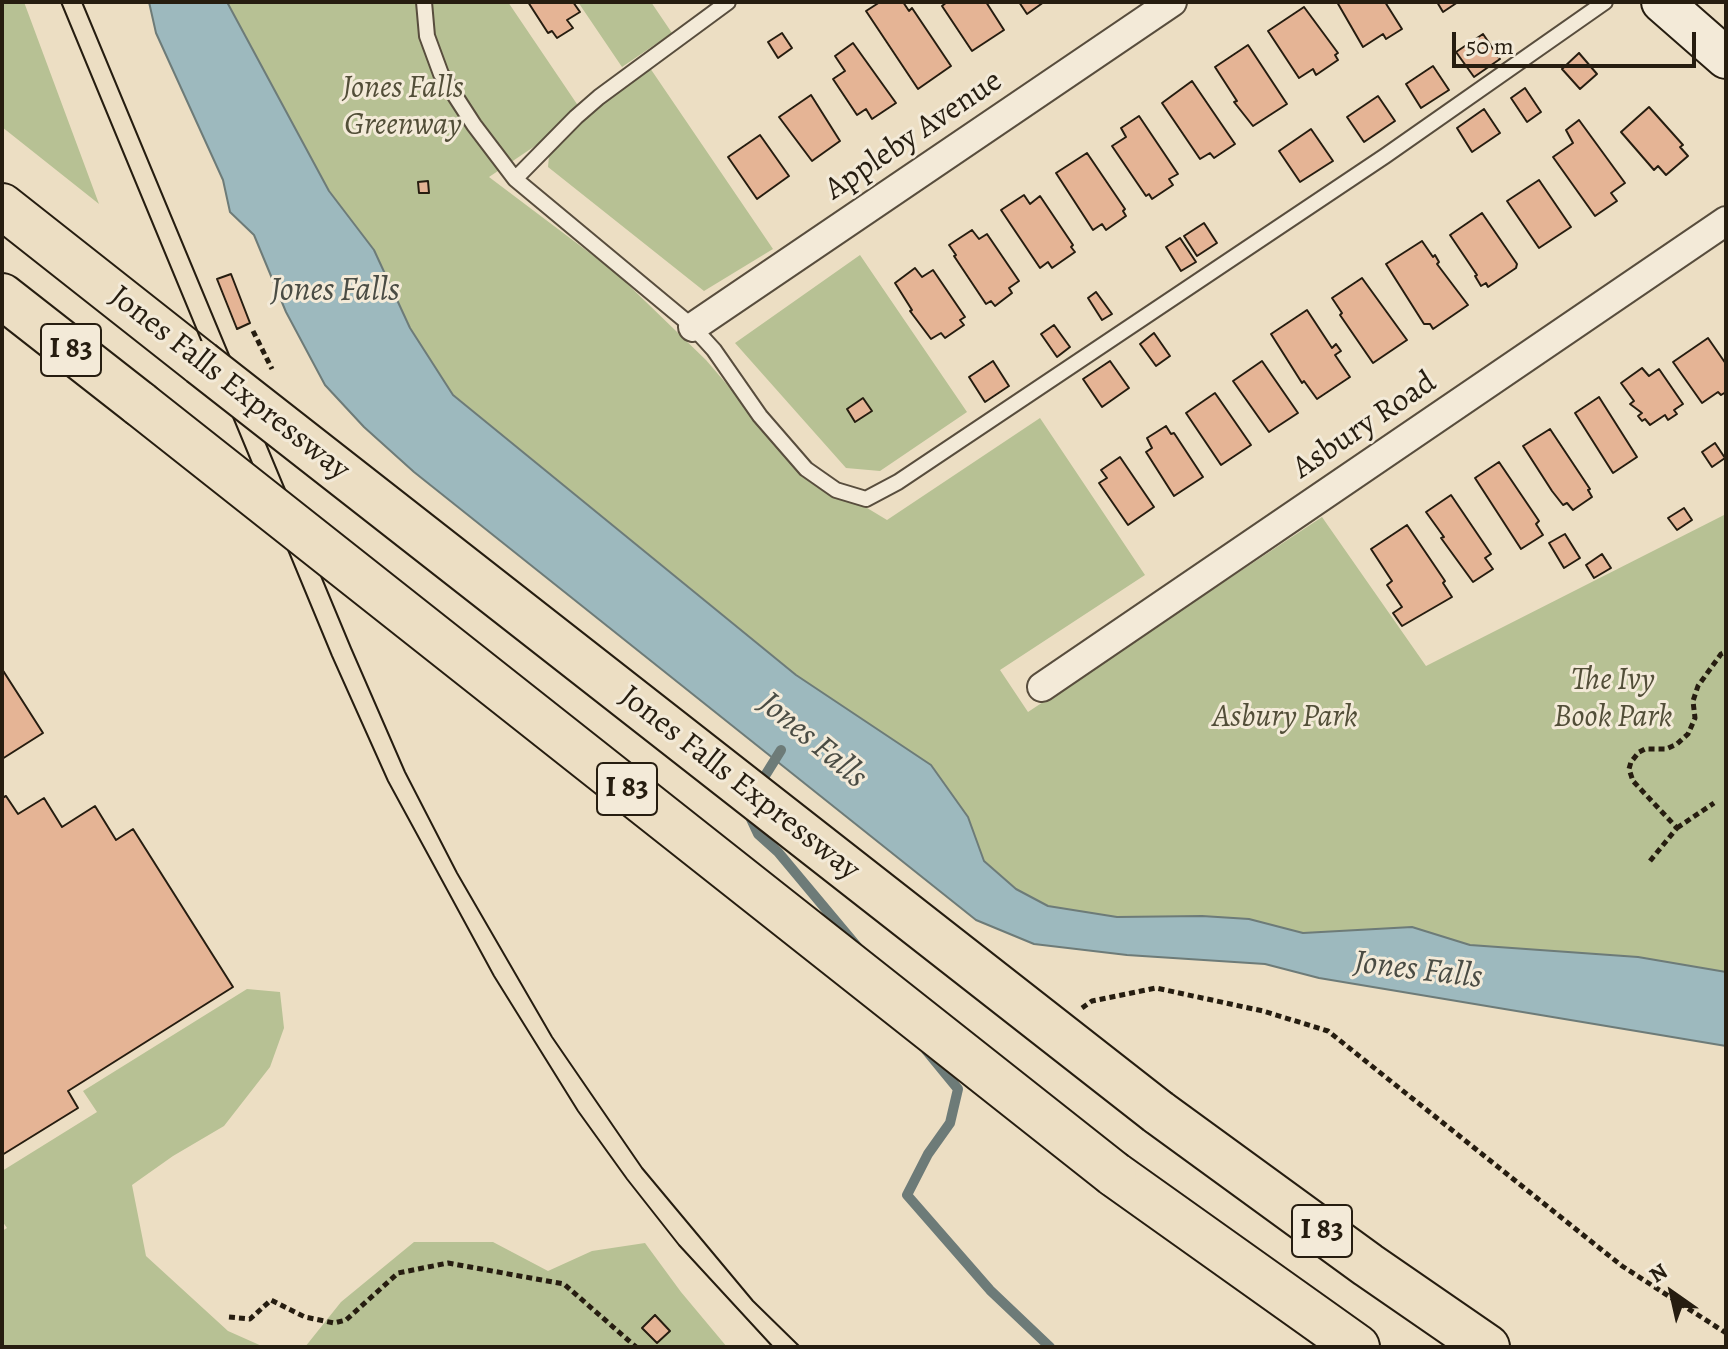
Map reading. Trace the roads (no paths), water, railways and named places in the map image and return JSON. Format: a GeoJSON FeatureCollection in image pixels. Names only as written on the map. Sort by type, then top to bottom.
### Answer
{"type":"FeatureCollection","features":[{"type":"Feature","properties":{"kind":"highway","name":"Jones Falls Expressway"},"geometry":{"type":"LineString","coordinates":[[2,206],[1158,1112],[1368,1265],[1487,1347]]}},
{"type":"Feature","properties":{"kind":"highway","name":"I 83"},"geometry":{"type":"LineString","coordinates":[[2,296],[1114,1174],[1357,1347]]}},
{"type":"Feature","properties":{"kind":"main road"},"geometry":{"type":"LineString","coordinates":[[1662,2],[1726,58]]}},
{"type":"Feature","properties":{"kind":"street","name":"Appleby Avenue"},"geometry":{"type":"LineString","coordinates":[[693,327],[1172,2]]}},
{"type":"Feature","properties":{"kind":"street","name":"Asbury Road"},"geometry":{"type":"LineString","coordinates":[[1042,687],[1726,221]]}},
{"type":"Feature","properties":{"kind":"lane"},"geometry":{"type":"LineString","coordinates":[[424,2],[427,36],[441,74],[474,125],[515,179],[693,327],[714,350],[760,416],[806,469],[836,490],[866,499],[898,482],[1385,156],[1605,2]]}},
{"type":"Feature","properties":{"kind":"lane"},"geometry":{"type":"LineString","coordinates":[[515,179],[587,107],[728,2]]}},
{"type":"Feature","properties":{"kind":"water","name":"Jones Falls"},"geometry":{"type":"Polygon","coordinates":[[[149,2],[227,2],[329,191],[374,250],[410,328],[453,395],[796,675],[931,765],[968,817],[984,861],[1016,889],[1048,906],[1117,917],[1249,919],[1303,933],[1412,927],[1470,945],[1638,957],[1726,972],[1726,1046],[1319,978],[1265,964],[1127,955],[1034,944],[976,920],[414,472],[364,427],[325,385],[286,312],[254,235],[230,212],[223,180],[156,33],[149,2]]]}},
{"type":"Feature","properties":{"kind":"waterway"},"geometry":{"type":"LineString","coordinates":[[758,787],[781,750]]}},
{"type":"Feature","properties":{"kind":"waterway"},"geometry":{"type":"LineString","coordinates":[[753,810],[751,819],[758,834],[778,852],[860,950]]}},
{"type":"Feature","properties":{"kind":"waterway"},"geometry":{"type":"LineString","coordinates":[[926,1050],[958,1089],[950,1123],[928,1154],[907,1195],[990,1290],[1050,1347]]}},
{"type":"Feature","properties":{"kind":"tram line"},"geometry":{"type":"LineString","coordinates":[[61,2],[332,656],[388,781],[494,976],[578,1111],[679,1245],[773,1347]]}},
{"type":"Feature","properties":{"kind":"tram line"},"geometry":{"type":"LineString","coordinates":[[82,2],[351,648],[405,772],[457,873],[552,1037],[642,1168],[753,1301],[800,1347]]}},
{"type":"Feature","properties":{"kind":"park label","name":"Jones Falls Greenway"},"geometry":{"type":"Point","coordinates":[403,108]}},
{"type":"Feature","properties":{"kind":"park label","name":"The Ivy Book Park"},"geometry":{"type":"Point","coordinates":[1613,700]}},
{"type":"Feature","properties":{"kind":"park label","name":"Asbury Park"},"geometry":{"type":"Point","coordinates":[1285,718]}}]}
